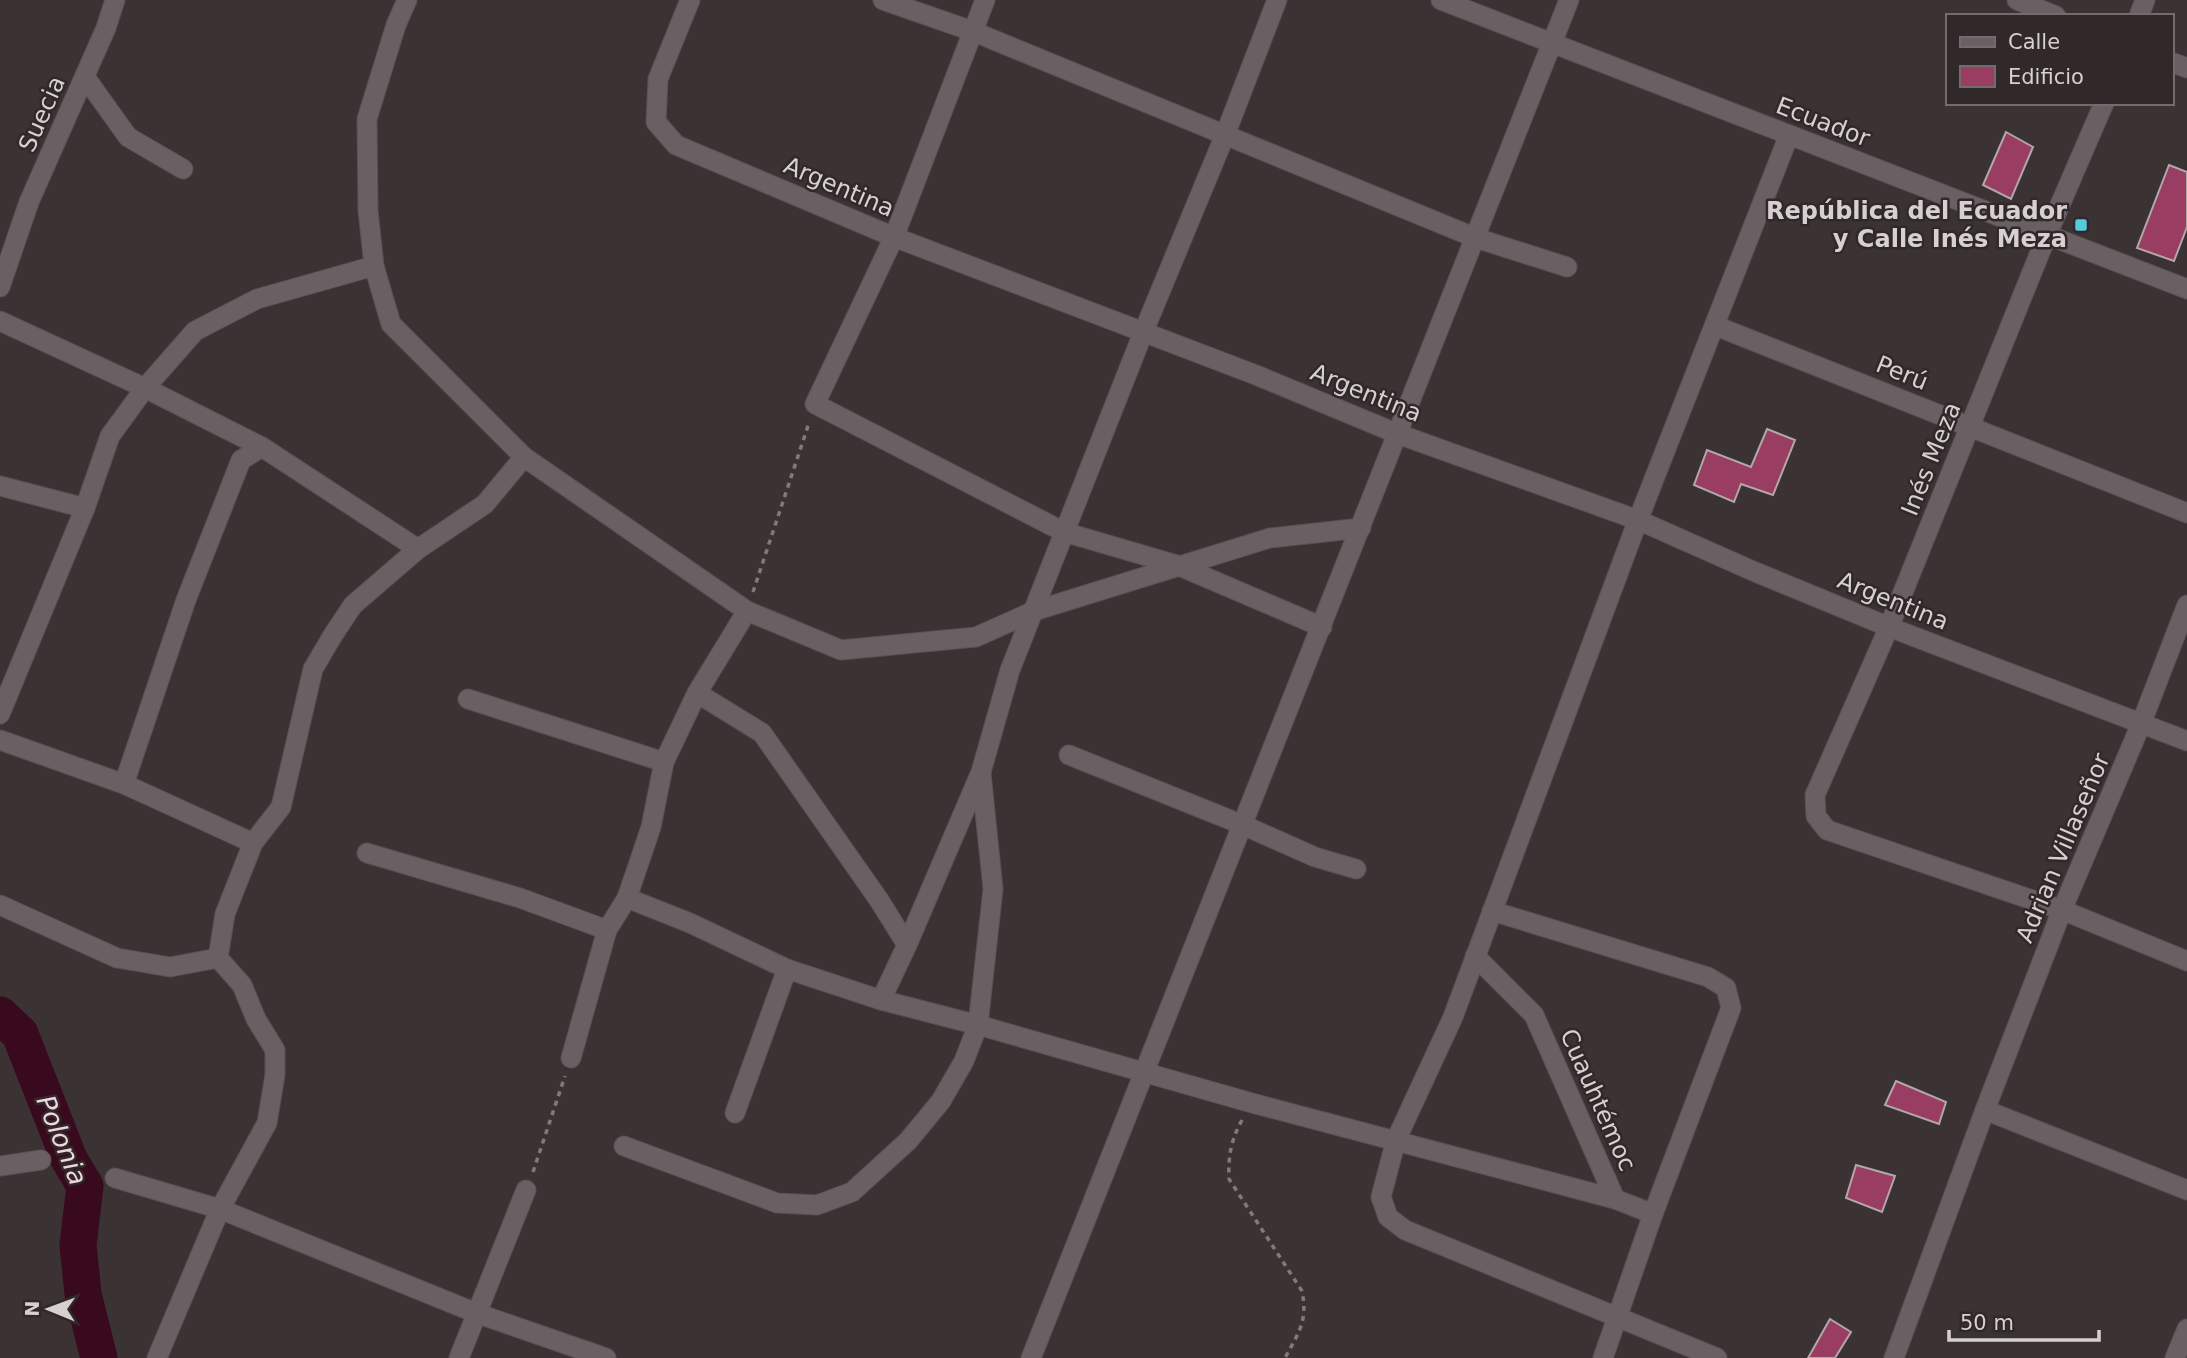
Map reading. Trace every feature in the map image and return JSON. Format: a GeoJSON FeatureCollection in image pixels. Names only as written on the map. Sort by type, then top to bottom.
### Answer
{"type":"FeatureCollection","features":[{"type":"Feature","properties":{"kind":"street","name":"Suecia"},"geometry":{"type":"LineString","coordinates":[[0,287],[29,202],[106,28],[115,0]]}},
{"type":"Feature","properties":{"kind":"street"},"geometry":{"type":"LineString","coordinates":[[407,0],[396,25],[367,119],[368,210],[374,266],[391,324],[524,457],[747,611],[841,650],[976,637],[1034,611],[1270,538],[1361,528]]}},
{"type":"Feature","properties":{"kind":"street","name":"Argentina"},"geometry":{"type":"LineString","coordinates":[[690,0],[658,79],[656,122],[676,145],[894,237],[1256,375],[1398,434],[1638,520],[1889,627],[2187,741]]}},
{"type":"Feature","properties":{"kind":"street"},"geometry":{"type":"LineString","coordinates":[[883,0],[972,31],[1476,238],[1567,267]]}},
{"type":"Feature","properties":{"kind":"street"},"geometry":{"type":"LineString","coordinates":[[985,0],[894,237],[815,404],[1064,532],[1177,565],[1322,627]]}},
{"type":"Feature","properties":{"kind":"street"},"geometry":{"type":"LineString","coordinates":[[881,1000],[981,772],[1010,670],[1277,0]]}},
{"type":"Feature","properties":{"kind":"street","name":"Ecuador"},"geometry":{"type":"LineString","coordinates":[[1441,0],[2187,289]]}},
{"type":"Feature","properties":{"kind":"street"},"geometry":{"type":"LineString","coordinates":[[1031,1358],[1569,0]]}},
{"type":"Feature","properties":{"kind":"street"},"geometry":{"type":"LineString","coordinates":[[2017,0],[2051,14]]}},
{"type":"Feature","properties":{"kind":"street"},"geometry":{"type":"LineString","coordinates":[[85,77],[128,137],[183,169]]}},
{"type":"Feature","properties":{"kind":"street","name":"Inés Meza"},"geometry":{"type":"LineString","coordinates":[[2062,910],[1827,830],[1816,816],[1815,795],[1889,627],[2047,235],[2103,105]]}},
{"type":"Feature","properties":{"kind":"street"},"geometry":{"type":"LineString","coordinates":[[1717,1358],[1405,1230],[1388,1217],[1381,1197],[1396,1140],[1453,1017],[1638,520],[1789,135]]}},
{"type":"Feature","properties":{"kind":"street"},"geometry":{"type":"LineString","coordinates":[[0,714],[85,508],[110,436],[145,388],[195,331],[257,299],[374,266]]}},
{"type":"Feature","properties":{"kind":"street"},"geometry":{"type":"LineString","coordinates":[[0,321],[145,388],[262,447],[418,549]]}},
{"type":"Feature","properties":{"kind":"street","name":"Perú"},"geometry":{"type":"LineString","coordinates":[[1716,326],[2187,513]]}},
{"type":"Feature","properties":{"kind":"street"},"geometry":{"type":"LineString","coordinates":[[124,784],[186,600],[241,460],[262,447]]}},
{"type":"Feature","properties":{"kind":"street"},"geometry":{"type":"LineString","coordinates":[[218,958],[225,914],[253,843],[281,807],[313,669],[326,646],[353,605],[418,549],[485,504],[524,457]]}},
{"type":"Feature","properties":{"kind":"street"},"geometry":{"type":"LineString","coordinates":[[0,486],[85,508]]}},
{"type":"Feature","properties":{"kind":"street","name":"Adrian Villaseñor"},"geometry":{"type":"LineString","coordinates":[[1894,1358],[2062,910],[2141,724],[2187,605]]}},
{"type":"Feature","properties":{"kind":"street"},"geometry":{"type":"LineString","coordinates":[[571,1058],[607,930],[627,898],[651,827],[664,762],[697,693],[747,611]]}},
{"type":"Feature","properties":{"kind":"street"},"geometry":{"type":"LineString","coordinates":[[697,693],[762,733],[879,900],[907,945]]}},
{"type":"Feature","properties":{"kind":"street"},"geometry":{"type":"LineString","coordinates":[[468,699],[664,762]]}},
{"type":"Feature","properties":{"kind":"street"},"geometry":{"type":"LineString","coordinates":[[0,740],[124,784],[253,843]]}},
{"type":"Feature","properties":{"kind":"street"},"geometry":{"type":"LineString","coordinates":[[1069,755],[1315,857],[1356,869]]}},
{"type":"Feature","properties":{"kind":"street"},"geometry":{"type":"LineString","coordinates":[[624,1146],[777,1203],[817,1205],[852,1192],[908,1141],[941,1101],[964,1061],[978,1025],[993,889],[981,772]]}},
{"type":"Feature","properties":{"kind":"street"},"geometry":{"type":"LineString","coordinates":[[367,853],[520,898],[607,930]]}},
{"type":"Feature","properties":{"kind":"street"},"geometry":{"type":"LineString","coordinates":[[627,898],[690,923],[787,970],[881,1000],[1252,1103],[1615,1199]]}},
{"type":"Feature","properties":{"kind":"street"},"geometry":{"type":"LineString","coordinates":[[0,905],[117,958],[170,967],[218,958]]}},
{"type":"Feature","properties":{"kind":"street"},"geometry":{"type":"LineString","coordinates":[[2062,910],[2187,961]]}},
{"type":"Feature","properties":{"kind":"street"},"geometry":{"type":"LineString","coordinates":[[1492,911],[1708,977],[1726,988],[1731,1007],[1653,1214],[1603,1358]]}},
{"type":"Feature","properties":{"kind":"street","name":"Cuauhtémoc"},"geometry":{"type":"LineString","coordinates":[[1475,956],[1534,1015],[1615,1199],[1653,1214]]}},
{"type":"Feature","properties":{"kind":"street"},"geometry":{"type":"LineString","coordinates":[[158,1358],[220,1209],[267,1124],[275,1074],[275,1050],[256,1019],[242,985],[218,958]]}},
{"type":"Feature","properties":{"kind":"street"},"geometry":{"type":"LineString","coordinates":[[735,1113],[787,970]]}},
{"type":"Feature","properties":{"kind":"street"},"geometry":{"type":"LineString","coordinates":[[1985,1110],[2187,1190]]}},
{"type":"Feature","properties":{"kind":"street"},"geometry":{"type":"LineString","coordinates":[[0,1166],[41,1160]]}},
{"type":"Feature","properties":{"kind":"street"},"geometry":{"type":"LineString","coordinates":[[115,1178],[220,1209],[476,1313],[606,1358]]}},
{"type":"Feature","properties":{"kind":"street"},"geometry":{"type":"LineString","coordinates":[[459,1358],[526,1190]]}},
{"type":"Feature","properties":{"kind":"street"},"geometry":{"type":"LineString","coordinates":[[2175,1358],[2187,1329]]}},
{"type":"Feature","properties":{"kind":"path"},"geometry":{"type":"LineString","coordinates":[[747,611],[815,404]]}},
{"type":"Feature","properties":{"kind":"path"},"geometry":{"type":"LineString","coordinates":[[526,1190],[571,1058]]}},
{"type":"Feature","properties":{"kind":"path"},"geometry":{"type":"LineString","coordinates":[[1252,1103],[1235,1133],[1228,1157],[1229,1179],[1302,1291],[1305,1308],[1303,1325],[1285,1358]]}},
{"type":"Feature","properties":{"kind":"building"},"geometry":{"type":"Polygon","coordinates":[[[2006,132],[2033,147],[2011,199],[1983,185],[2006,132]]]}},
{"type":"Feature","properties":{"kind":"building"},"geometry":{"type":"Polygon","coordinates":[[[2169,165],[2187,172],[2187,227],[2174,261],[2137,248],[2169,165]]]}},
{"type":"Feature","properties":{"kind":"building"},"geometry":{"type":"Polygon","coordinates":[[[1767,429],[1795,440],[1773,495],[1741,484],[1734,502],[1694,485],[1707,450],[1751,467],[1767,429]]]}},
{"type":"Feature","properties":{"kind":"building"},"geometry":{"type":"Polygon","coordinates":[[[1896,1081],[1946,1102],[1939,1124],[1885,1105],[1896,1081]]]}},
{"type":"Feature","properties":{"kind":"building"},"geometry":{"type":"Polygon","coordinates":[[[1856,1165],[1895,1176],[1882,1212],[1846,1198],[1856,1165]]]}},
{"type":"Feature","properties":{"kind":"building"},"geometry":{"type":"Polygon","coordinates":[[[1830,1319],[1851,1332],[1835,1358],[1808,1358],[1830,1319]]]}},
{"type":"Feature","properties":{"kind":"waterway","name":"Polonia"},"geometry":{"type":"LineString","coordinates":[[0,1015],[20,1034],[69,1159],[85,1186],[78,1245],[83,1294],[99,1358]]}},
{"type":"Feature","properties":{"kind":"place","name":"República del Ecuador y Calle Inés Meza"},"geometry":{"type":"Point","coordinates":[2081,225]}}]}
